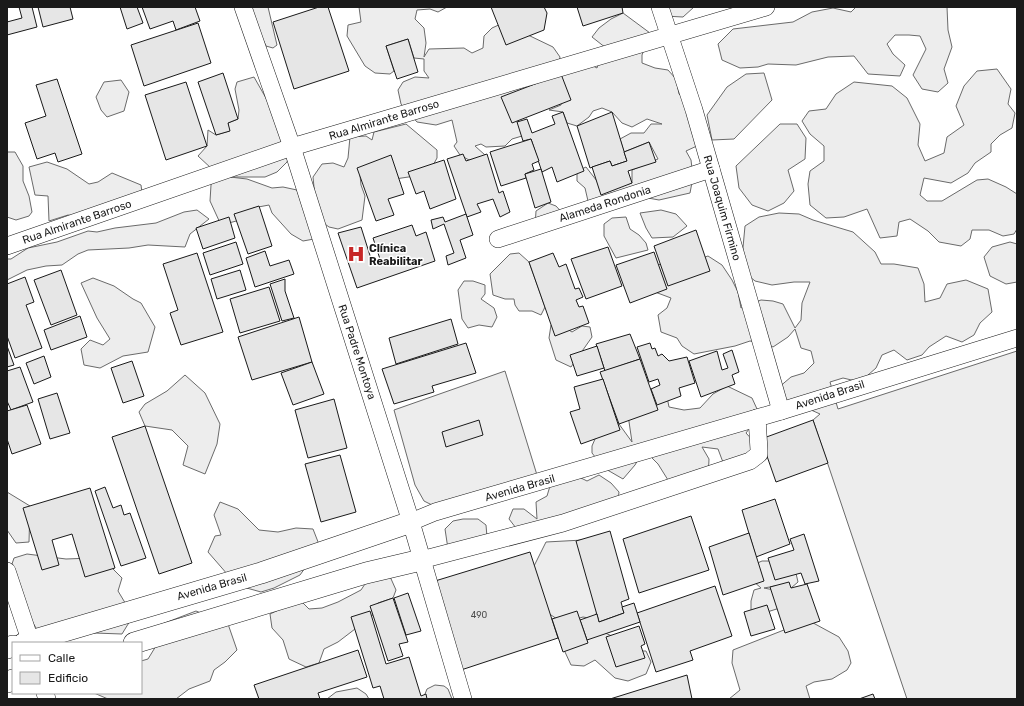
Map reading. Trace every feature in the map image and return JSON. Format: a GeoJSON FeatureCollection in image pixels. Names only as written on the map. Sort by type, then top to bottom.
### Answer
{"type":"FeatureCollection","features":[{"type":"Feature","properties":{"kind":"street","name":"Rua Padre Montoya"},"geometry":{"type":"LineString","coordinates":[[243,7],[292,147],[411,522],[463,699]]}},
{"type":"Feature","properties":{"kind":"street","name":"Rua Joaquim Firmino"},"geometry":{"type":"LineString","coordinates":[[660,7],[711,170],[781,411]]}},
{"type":"Feature","properties":{"kind":"street","name":"Rua Almirante Barroso"},"geometry":{"type":"LineString","coordinates":[[7,246],[292,147],[669,34],[766,7]]}},
{"type":"Feature","properties":{"kind":"street","name":"Alameda Rondonia"},"geometry":{"type":"LineString","coordinates":[[498,239],[711,170]]}},
{"type":"Feature","properties":{"kind":"street","name":"Avenida Brasil"},"geometry":{"type":"LineString","coordinates":[[28,642],[261,573],[442,510],[781,411],[1017,338]]}},
{"type":"Feature","properties":{"kind":"street"},"geometry":{"type":"LineString","coordinates":[[137,642],[366,573],[563,523],[750,461],[759,454],[757,418]]}},
{"type":"Feature","properties":{"kind":"street"},"geometry":{"type":"LineString","coordinates":[[7,571],[25,642]]}},
{"type":"Feature","properties":{"kind":"shaded area"},"geometry":{"type":"Polygon","coordinates":[[[247,7],[268,7],[277,45],[273,48],[266,46],[247,7]]]}},
{"type":"Feature","properties":{"kind":"shaded area"},"geometry":{"type":"Polygon","coordinates":[[[359,7],[447,7],[438,12],[430,9],[417,10],[415,19],[424,28],[426,43],[424,57],[429,49],[464,48],[472,53],[483,48],[484,36],[492,28],[503,23],[553,47],[560,57],[558,68],[583,61],[597,68],[600,58],[606,48],[592,37],[599,28],[611,19],[623,13],[650,33],[642,55],[642,63],[655,68],[668,70],[676,79],[679,94],[688,103],[699,145],[686,151],[691,160],[693,177],[690,193],[659,200],[648,198],[588,201],[585,188],[577,181],[577,171],[586,167],[604,190],[632,183],[632,170],[658,159],[649,142],[624,152],[620,139],[631,133],[644,133],[651,124],[662,124],[647,119],[632,127],[622,123],[612,112],[602,108],[593,111],[589,117],[577,126],[567,123],[563,112],[549,110],[561,105],[562,94],[515,111],[517,122],[523,127],[522,136],[512,139],[505,146],[486,147],[481,144],[475,146],[485,155],[480,159],[469,160],[460,155],[454,146],[457,142],[452,120],[436,125],[417,122],[401,104],[398,90],[403,82],[415,77],[429,78],[424,71],[424,59],[414,58],[408,39],[386,46],[394,71],[390,74],[375,73],[365,66],[347,36],[348,25],[361,22],[359,7]]]}},
{"type":"Feature","properties":{"kind":"shaded area"},"geometry":{"type":"Polygon","coordinates":[[[661,7],[694,7],[683,17],[664,16],[661,7]]]}},
{"type":"Feature","properties":{"kind":"shaded area"},"geometry":{"type":"Polygon","coordinates":[[[856,7],[947,7],[948,30],[952,47],[944,69],[948,83],[938,92],[922,89],[913,75],[926,49],[920,36],[895,35],[887,44],[893,54],[905,65],[900,76],[868,74],[854,56],[828,57],[796,65],[768,64],[758,67],[740,68],[722,60],[718,44],[733,29],[793,22],[812,12],[833,8],[851,12],[856,7]]]}},
{"type":"Feature","properties":{"kind":"shaded area"},"geometry":{"type":"Polygon","coordinates":[[[997,69],[1011,89],[1008,104],[1015,113],[1012,128],[1000,135],[991,144],[991,152],[975,163],[968,173],[951,183],[924,178],[920,195],[927,201],[942,201],[977,180],[988,179],[1017,194],[1017,229],[1014,234],[1003,236],[989,230],[972,230],[970,239],[961,246],[939,242],[928,231],[910,219],[899,222],[897,236],[880,238],[867,209],[844,217],[826,218],[810,205],[808,184],[810,171],[824,161],[824,146],[810,134],[802,121],[809,111],[826,109],[836,94],[854,82],[892,86],[907,98],[920,124],[918,145],[925,161],[944,153],[947,137],[964,125],[956,106],[964,86],[977,71],[997,69]]]}},
{"type":"Feature","properties":{"kind":"shaded area"},"geometry":{"type":"Polygon","coordinates":[[[764,73],[772,100],[734,139],[712,140],[707,115],[727,87],[746,74],[764,73]]]}},
{"type":"Feature","properties":{"kind":"shaded area"},"geometry":{"type":"Polygon","coordinates":[[[254,77],[271,107],[290,154],[287,162],[277,172],[265,177],[230,177],[247,179],[272,188],[283,187],[297,190],[314,239],[303,241],[291,234],[272,213],[269,205],[253,208],[244,219],[221,225],[210,201],[212,169],[198,156],[207,146],[208,130],[216,135],[229,131],[228,123],[238,119],[239,110],[235,89],[237,82],[254,77]]]}},
{"type":"Feature","properties":{"kind":"shaded area"},"geometry":{"type":"Polygon","coordinates":[[[121,80],[129,92],[124,111],[107,117],[101,110],[96,97],[104,82],[121,80]]]}},
{"type":"Feature","properties":{"kind":"shaded area"},"geometry":{"type":"Polygon","coordinates":[[[406,124],[437,150],[437,158],[431,169],[415,176],[395,179],[360,175],[361,185],[365,196],[362,220],[338,229],[329,227],[317,218],[313,177],[322,164],[333,163],[344,167],[348,158],[350,137],[366,136],[372,140],[374,132],[406,124]]]}},
{"type":"Feature","properties":{"kind":"shaded area"},"geometry":{"type":"Polygon","coordinates":[[[780,124],[797,124],[806,138],[805,159],[788,170],[794,191],[784,203],[768,211],[752,205],[739,188],[736,166],[780,124]]]}},
{"type":"Feature","properties":{"kind":"shaded area"},"geometry":{"type":"Polygon","coordinates":[[[7,152],[15,152],[23,166],[23,181],[29,196],[32,212],[29,216],[16,220],[7,217],[7,152]]]}},
{"type":"Feature","properties":{"kind":"shaded area"},"geometry":{"type":"Polygon","coordinates":[[[47,162],[67,169],[89,184],[98,182],[112,173],[141,185],[143,200],[91,219],[68,215],[49,221],[48,196],[35,195],[29,167],[47,162]]]}},
{"type":"Feature","properties":{"kind":"shaded area"},"geometry":{"type":"Polygon","coordinates":[[[548,203],[556,206],[566,217],[535,227],[536,211],[548,203]]]}},
{"type":"Feature","properties":{"kind":"shaded area"},"geometry":{"type":"Polygon","coordinates":[[[197,210],[209,219],[190,234],[185,247],[148,245],[129,248],[88,250],[78,254],[62,265],[46,266],[27,270],[7,280],[7,259],[11,259],[28,248],[57,242],[88,231],[97,232],[115,228],[156,223],[184,212],[197,210]]]}},
{"type":"Feature","properties":{"kind":"shaded area"},"geometry":{"type":"Polygon","coordinates":[[[661,210],[676,214],[687,226],[673,237],[652,238],[640,213],[661,210]]]}},
{"type":"Feature","properties":{"kind":"shaded area"},"geometry":{"type":"Polygon","coordinates":[[[779,213],[799,214],[813,220],[853,232],[875,252],[881,264],[894,264],[918,268],[924,284],[925,302],[940,298],[947,284],[966,280],[988,289],[992,312],[980,323],[974,335],[962,342],[946,336],[929,347],[922,355],[907,360],[894,350],[882,355],[876,368],[860,382],[843,378],[830,382],[838,409],[1017,351],[1017,699],[907,699],[813,420],[820,414],[800,405],[785,410],[778,388],[791,377],[804,373],[814,363],[811,351],[801,348],[795,329],[788,337],[773,347],[764,343],[750,341],[735,346],[694,354],[682,346],[677,338],[661,332],[658,315],[667,308],[671,298],[655,292],[656,266],[670,260],[688,263],[708,256],[722,265],[732,280],[738,292],[741,308],[761,300],[783,304],[795,328],[801,320],[802,303],[810,282],[794,282],[772,285],[755,281],[741,269],[745,226],[759,217],[779,213]]]}},
{"type":"Feature","properties":{"kind":"shaded area"},"geometry":{"type":"Polygon","coordinates":[[[626,217],[630,229],[639,235],[646,243],[648,250],[616,258],[604,236],[604,224],[612,218],[626,217]]]}},
{"type":"Feature","properties":{"kind":"shaded area"},"geometry":{"type":"Polygon","coordinates":[[[1010,242],[1017,244],[1017,282],[1006,284],[990,276],[984,257],[992,247],[1010,242]]]}},
{"type":"Feature","properties":{"kind":"shaded area"},"geometry":{"type":"Polygon","coordinates":[[[519,253],[529,262],[538,287],[545,307],[541,315],[532,311],[519,311],[515,305],[514,299],[505,299],[493,295],[490,274],[510,254],[519,253]]]}},
{"type":"Feature","properties":{"kind":"shaded area"},"geometry":{"type":"Polygon","coordinates":[[[93,278],[114,286],[141,303],[155,327],[148,352],[123,356],[100,368],[84,365],[81,349],[90,340],[103,345],[110,339],[97,318],[81,283],[93,278]]]}},
{"type":"Feature","properties":{"kind":"shaded area"},"geometry":{"type":"Polygon","coordinates":[[[464,281],[473,281],[485,285],[485,294],[481,299],[494,308],[497,317],[492,327],[479,325],[468,328],[462,319],[458,290],[464,281]]]}},
{"type":"Feature","properties":{"kind":"shaded area"},"geometry":{"type":"Polygon","coordinates":[[[551,325],[561,325],[572,332],[582,326],[590,327],[592,337],[571,367],[556,360],[549,338],[551,325]]]}},
{"type":"Feature","properties":{"kind":"shaded area"},"geometry":{"type":"Polygon","coordinates":[[[505,371],[537,475],[436,507],[424,501],[415,485],[394,410],[505,371]]]}},
{"type":"Feature","properties":{"kind":"shaded area"},"geometry":{"type":"Polygon","coordinates":[[[185,375],[205,393],[220,424],[217,444],[205,474],[183,465],[188,446],[172,430],[145,426],[139,412],[145,404],[167,391],[185,375]]]}},
{"type":"Feature","properties":{"kind":"shaded area"},"geometry":{"type":"Polygon","coordinates":[[[727,386],[752,398],[757,409],[752,425],[746,433],[757,445],[754,464],[724,465],[718,449],[702,447],[709,459],[708,480],[668,480],[658,464],[649,455],[640,456],[635,465],[623,479],[604,468],[592,453],[592,446],[595,439],[605,429],[619,424],[632,442],[628,415],[634,405],[656,393],[667,397],[669,407],[684,410],[700,408],[713,394],[727,386]]]}},
{"type":"Feature","properties":{"kind":"shaded area"},"geometry":{"type":"Polygon","coordinates":[[[599,475],[611,483],[619,492],[618,500],[516,528],[509,519],[513,509],[524,509],[537,519],[536,502],[547,496],[550,486],[577,476],[587,481],[599,475]]]}},
{"type":"Feature","properties":{"kind":"shaded area"},"geometry":{"type":"Polygon","coordinates":[[[7,492],[30,506],[29,542],[16,543],[7,530],[7,492]]]}},
{"type":"Feature","properties":{"kind":"shaded area"},"geometry":{"type":"Polygon","coordinates":[[[220,502],[238,509],[259,530],[278,532],[296,528],[313,529],[320,547],[300,575],[274,588],[261,592],[243,587],[228,575],[208,552],[215,536],[221,535],[214,515],[220,502]]]}},
{"type":"Feature","properties":{"kind":"shaded area"},"geometry":{"type":"Polygon","coordinates":[[[478,519],[486,525],[487,537],[448,549],[445,529],[453,521],[478,519]]]}},
{"type":"Feature","properties":{"kind":"shaded area"},"geometry":{"type":"Polygon","coordinates":[[[583,540],[598,609],[594,619],[583,617],[563,623],[548,613],[531,572],[546,542],[583,540]]]}},
{"type":"Feature","properties":{"kind":"shaded area"},"geometry":{"type":"Polygon","coordinates":[[[27,554],[66,559],[103,559],[122,578],[118,591],[133,616],[122,634],[38,631],[16,596],[9,573],[14,558],[27,554]]]}},
{"type":"Feature","properties":{"kind":"shaded area"},"geometry":{"type":"Polygon","coordinates":[[[762,561],[770,561],[795,569],[798,582],[791,588],[775,586],[764,588],[774,590],[786,606],[764,613],[751,610],[751,601],[754,590],[761,588],[753,581],[753,565],[762,561]]]}},
{"type":"Feature","properties":{"kind":"shaded area"},"geometry":{"type":"Polygon","coordinates":[[[373,572],[388,572],[396,590],[393,598],[378,603],[372,616],[338,642],[324,649],[319,663],[306,667],[289,659],[283,640],[272,628],[270,614],[300,600],[309,609],[322,608],[338,602],[361,590],[373,572]]]}},
{"type":"Feature","properties":{"kind":"shaded area"},"geometry":{"type":"Polygon","coordinates":[[[196,611],[228,624],[237,650],[214,670],[210,681],[189,689],[176,699],[108,699],[96,694],[142,694],[142,661],[148,659],[159,641],[157,626],[196,611]]]}},
{"type":"Feature","properties":{"kind":"shaded area"},"geometry":{"type":"Polygon","coordinates":[[[804,618],[839,637],[848,651],[851,663],[847,670],[832,679],[814,682],[806,686],[810,699],[729,699],[740,690],[732,663],[733,650],[789,628],[804,618]]]}},
{"type":"Feature","properties":{"kind":"shaded area"},"geometry":{"type":"Polygon","coordinates":[[[598,630],[619,639],[634,651],[646,651],[651,662],[646,674],[628,681],[615,678],[595,660],[584,666],[571,665],[565,652],[564,641],[577,640],[598,630]]]}},
{"type":"Feature","properties":{"kind":"shaded area"},"geometry":{"type":"Polygon","coordinates":[[[435,685],[444,686],[448,689],[452,699],[423,699],[427,689],[435,685]]]}},
{"type":"Feature","properties":{"kind":"shaded area"},"geometry":{"type":"Polygon","coordinates":[[[357,688],[366,694],[369,699],[327,699],[336,692],[357,688]]]}},
{"type":"Feature","properties":{"kind":"building"},"geometry":{"type":"Polygon","coordinates":[[[19,7],[32,7],[37,27],[7,35],[7,22],[22,18],[19,7]]]}},
{"type":"Feature","properties":{"kind":"building"},"geometry":{"type":"Polygon","coordinates":[[[38,7],[70,7],[73,19],[43,27],[38,7]]]}},
{"type":"Feature","properties":{"kind":"building"},"geometry":{"type":"Polygon","coordinates":[[[120,7],[137,7],[143,23],[127,29],[120,7]]]}},
{"type":"Feature","properties":{"kind":"building"},"geometry":{"type":"Polygon","coordinates":[[[142,7],[195,7],[200,21],[176,30],[173,21],[150,29],[142,7]]]}},
{"type":"Feature","properties":{"kind":"building"},"geometry":{"type":"Polygon","coordinates":[[[319,7],[328,7],[349,71],[294,89],[273,22],[319,7]]]}},
{"type":"Feature","properties":{"kind":"building"},"geometry":{"type":"Polygon","coordinates":[[[491,7],[544,7],[547,13],[544,30],[506,45],[491,7]]]}},
{"type":"Feature","properties":{"kind":"building"},"geometry":{"type":"Polygon","coordinates":[[[577,7],[622,7],[623,13],[583,26],[577,7]]]}},
{"type":"Feature","properties":{"kind":"building"},"geometry":{"type":"Polygon","coordinates":[[[198,23],[211,63],[144,86],[131,45],[198,23]]]}},
{"type":"Feature","properties":{"kind":"building"},"geometry":{"type":"Polygon","coordinates":[[[408,39],[418,72],[397,79],[386,46],[408,39]]]}},
{"type":"Feature","properties":{"kind":"building"},"geometry":{"type":"Polygon","coordinates":[[[223,73],[238,119],[228,123],[230,131],[216,135],[198,82],[223,73]]]}},
{"type":"Feature","properties":{"kind":"building"},"geometry":{"type":"Polygon","coordinates":[[[561,74],[571,100],[512,123],[501,97],[561,74]]]}},
{"type":"Feature","properties":{"kind":"building"},"geometry":{"type":"Polygon","coordinates":[[[57,79],[82,154],[58,162],[55,153],[37,159],[25,123],[46,116],[36,85],[57,79]]]}},
{"type":"Feature","properties":{"kind":"building"},"geometry":{"type":"Polygon","coordinates":[[[186,82],[207,146],[166,160],[145,95],[186,82]]]}},
{"type":"Feature","properties":{"kind":"building"},"geometry":{"type":"Polygon","coordinates":[[[563,112],[584,171],[557,182],[552,167],[542,172],[531,139],[523,141],[517,122],[527,119],[532,133],[555,124],[552,116],[563,112]]]}},
{"type":"Feature","properties":{"kind":"building"},"geometry":{"type":"Polygon","coordinates":[[[612,112],[627,161],[612,166],[610,161],[590,168],[577,126],[612,112]]]}},
{"type":"Feature","properties":{"kind":"building"},"geometry":{"type":"Polygon","coordinates":[[[531,139],[539,161],[532,164],[534,170],[525,174],[526,178],[501,186],[490,152],[531,139]]]}},
{"type":"Feature","properties":{"kind":"building"},"geometry":{"type":"Polygon","coordinates":[[[649,142],[656,162],[628,171],[632,183],[601,195],[592,167],[610,161],[612,166],[627,161],[624,152],[649,142]]]}},
{"type":"Feature","properties":{"kind":"building"},"geometry":{"type":"Polygon","coordinates":[[[463,154],[466,161],[487,154],[499,193],[503,191],[510,212],[500,217],[493,199],[477,204],[481,212],[467,217],[447,159],[463,154]]]}},
{"type":"Feature","properties":{"kind":"building"},"geometry":{"type":"Polygon","coordinates":[[[391,155],[404,194],[388,199],[394,215],[376,221],[357,168],[391,155]]]}},
{"type":"Feature","properties":{"kind":"building"},"geometry":{"type":"Polygon","coordinates":[[[444,160],[456,199],[430,209],[424,191],[416,194],[408,172],[444,160]]]}},
{"type":"Feature","properties":{"kind":"building"},"geometry":{"type":"Polygon","coordinates":[[[541,169],[551,202],[535,208],[525,174],[541,169]]]}},
{"type":"Feature","properties":{"kind":"building"},"geometry":{"type":"Polygon","coordinates":[[[259,206],[272,246],[248,254],[234,214],[259,206]]]}},
{"type":"Feature","properties":{"kind":"building"},"geometry":{"type":"Polygon","coordinates":[[[466,214],[473,235],[460,240],[466,258],[448,265],[446,256],[454,253],[444,224],[433,229],[431,220],[443,217],[445,222],[466,214]]]}},
{"type":"Feature","properties":{"kind":"building"},"geometry":{"type":"Polygon","coordinates":[[[229,217],[235,238],[203,249],[196,228],[229,217]]]}},
{"type":"Feature","properties":{"kind":"building"},"geometry":{"type":"Polygon","coordinates":[[[412,225],[416,236],[426,232],[435,261],[357,288],[338,233],[361,227],[373,265],[381,262],[373,238],[412,225]]]}},
{"type":"Feature","properties":{"kind":"building"},"geometry":{"type":"Polygon","coordinates":[[[696,230],[710,271],[668,286],[654,246],[696,230]]]}},
{"type":"Feature","properties":{"kind":"building"},"geometry":{"type":"Polygon","coordinates":[[[236,242],[243,264],[210,275],[203,253],[236,242]]]}},
{"type":"Feature","properties":{"kind":"building"},"geometry":{"type":"Polygon","coordinates":[[[608,247],[622,286],[586,299],[571,259],[608,247]]]}},
{"type":"Feature","properties":{"kind":"building"},"geometry":{"type":"Polygon","coordinates":[[[265,251],[270,266],[289,260],[294,274],[255,287],[246,258],[265,251]]]}},
{"type":"Feature","properties":{"kind":"building"},"geometry":{"type":"Polygon","coordinates":[[[654,252],[667,289],[630,303],[616,265],[654,252]]]}},
{"type":"Feature","properties":{"kind":"building"},"geometry":{"type":"Polygon","coordinates":[[[197,253],[223,332],[181,345],[170,313],[178,310],[163,264],[197,253]]]}},
{"type":"Feature","properties":{"kind":"building"},"geometry":{"type":"Polygon","coordinates":[[[553,253],[559,267],[566,264],[575,289],[579,288],[583,297],[576,300],[579,307],[583,306],[589,323],[555,336],[529,262],[553,253]]]}},
{"type":"Feature","properties":{"kind":"building"},"geometry":{"type":"Polygon","coordinates":[[[61,270],[77,315],[51,325],[34,280],[61,270]]]}},
{"type":"Feature","properties":{"kind":"building"},"geometry":{"type":"Polygon","coordinates":[[[240,270],[246,290],[217,299],[211,279],[240,270]]]}},
{"type":"Feature","properties":{"kind":"building"},"geometry":{"type":"Polygon","coordinates":[[[25,277],[34,302],[26,305],[42,348],[15,358],[7,336],[7,284],[25,277]]]}},
{"type":"Feature","properties":{"kind":"building"},"geometry":{"type":"Polygon","coordinates":[[[285,279],[285,291],[294,318],[282,321],[270,284],[285,279]]]}},
{"type":"Feature","properties":{"kind":"building"},"geometry":{"type":"Polygon","coordinates":[[[269,287],[280,321],[240,333],[230,299],[269,287]]]}},
{"type":"Feature","properties":{"kind":"building"},"geometry":{"type":"Polygon","coordinates":[[[80,316],[87,337],[51,350],[44,330],[80,316]]]}},
{"type":"Feature","properties":{"kind":"building"},"geometry":{"type":"Polygon","coordinates":[[[299,317],[312,362],[252,380],[238,337],[299,317]]]}},
{"type":"Feature","properties":{"kind":"building"},"geometry":{"type":"Polygon","coordinates":[[[451,319],[458,344],[396,364],[389,338],[451,319]]]}},
{"type":"Feature","properties":{"kind":"building"},"geometry":{"type":"Polygon","coordinates":[[[630,334],[640,359],[605,371],[596,344],[630,334]]]}},
{"type":"Feature","properties":{"kind":"building"},"geometry":{"type":"Polygon","coordinates":[[[466,343],[476,373],[432,386],[434,392],[394,404],[382,369],[466,343]]]}},
{"type":"Feature","properties":{"kind":"building"},"geometry":{"type":"Polygon","coordinates":[[[650,343],[652,349],[655,348],[658,356],[662,354],[669,361],[687,357],[695,383],[679,388],[681,396],[657,405],[651,389],[660,385],[658,379],[649,382],[637,347],[650,343]]]}},
{"type":"Feature","properties":{"kind":"building"},"geometry":{"type":"Polygon","coordinates":[[[7,346],[14,365],[7,367],[7,346]]]}},
{"type":"Feature","properties":{"kind":"building"},"geometry":{"type":"Polygon","coordinates":[[[597,346],[604,368],[577,376],[570,355],[597,346]]]}},
{"type":"Feature","properties":{"kind":"building"},"geometry":{"type":"Polygon","coordinates":[[[732,350],[739,372],[732,375],[735,384],[701,397],[689,361],[717,351],[722,370],[728,368],[723,354],[732,350]]]}},
{"type":"Feature","properties":{"kind":"building"},"geometry":{"type":"Polygon","coordinates":[[[44,356],[51,377],[34,384],[26,363],[44,356]]]}},
{"type":"Feature","properties":{"kind":"building"},"geometry":{"type":"Polygon","coordinates":[[[640,359],[658,410],[619,424],[600,372],[640,359]]]}},
{"type":"Feature","properties":{"kind":"building"},"geometry":{"type":"Polygon","coordinates":[[[132,361],[144,396],[123,403],[111,368],[132,361]]]}},
{"type":"Feature","properties":{"kind":"building"},"geometry":{"type":"Polygon","coordinates":[[[312,362],[324,394],[293,405],[281,373],[312,362]]]}},
{"type":"Feature","properties":{"kind":"building"},"geometry":{"type":"Polygon","coordinates":[[[20,367],[33,402],[11,410],[7,401],[7,371],[20,367]]]}},
{"type":"Feature","properties":{"kind":"building"},"geometry":{"type":"Polygon","coordinates":[[[603,379],[620,430],[581,444],[570,412],[580,409],[574,387],[603,379]]]}},
{"type":"Feature","properties":{"kind":"building"},"geometry":{"type":"Polygon","coordinates":[[[57,393],[70,433],[50,439],[38,399],[57,393]]]}},
{"type":"Feature","properties":{"kind":"building"},"geometry":{"type":"Polygon","coordinates":[[[334,399],[347,448],[308,458],[295,410],[334,399]]]}},
{"type":"Feature","properties":{"kind":"building"},"geometry":{"type":"Polygon","coordinates":[[[27,405],[41,444],[12,454],[7,439],[7,411],[27,405]]]}},
{"type":"Feature","properties":{"kind":"building"},"geometry":{"type":"Polygon","coordinates":[[[479,420],[483,435],[446,447],[442,432],[479,420]]]}},
{"type":"Feature","properties":{"kind":"building"},"geometry":{"type":"Polygon","coordinates":[[[813,420],[828,463],[776,482],[761,439],[813,420]]]}},
{"type":"Feature","properties":{"kind":"building"},"geometry":{"type":"Polygon","coordinates":[[[145,426],[192,563],[159,574],[112,437],[145,426]]]}},
{"type":"Feature","properties":{"kind":"building"},"geometry":{"type":"Polygon","coordinates":[[[340,455],[356,512],[321,522],[305,464],[340,455]]]}},
{"type":"Feature","properties":{"kind":"building"},"geometry":{"type":"Polygon","coordinates":[[[105,487],[113,508],[121,505],[124,515],[130,513],[146,558],[121,566],[95,491],[105,487]]]}},
{"type":"Feature","properties":{"kind":"building"},"geometry":{"type":"Polygon","coordinates":[[[90,488],[115,568],[85,577],[72,534],[52,540],[59,565],[42,570],[23,508],[90,488]]]}},
{"type":"Feature","properties":{"kind":"building"},"geometry":{"type":"Polygon","coordinates":[[[775,499],[790,544],[756,557],[742,510],[775,499]]]}},
{"type":"Feature","properties":{"kind":"building"},"geometry":{"type":"Polygon","coordinates":[[[691,516],[709,570],[639,593],[623,539],[691,516]]]}},
{"type":"Feature","properties":{"kind":"building"},"geometry":{"type":"Polygon","coordinates":[[[610,531],[629,599],[621,602],[624,613],[599,622],[576,541],[610,531]]]}},
{"type":"Feature","properties":{"kind":"building"},"geometry":{"type":"Polygon","coordinates":[[[749,533],[764,581],[723,595],[709,547],[749,533]]]}},
{"type":"Feature","properties":{"kind":"building"},"geometry":{"type":"Polygon","coordinates":[[[804,534],[819,581],[805,584],[801,573],[775,580],[768,558],[794,550],[790,539],[804,534]]]}},
{"type":"Feature","properties":{"kind":"building"},"geometry":{"type":"Polygon","coordinates":[[[530,552],[558,638],[461,670],[435,581],[530,552]]]}},
{"type":"Feature","properties":{"kind":"building"},"geometry":{"type":"Polygon","coordinates":[[[789,582],[791,588],[807,584],[820,621],[785,633],[770,587],[789,582]]]}},
{"type":"Feature","properties":{"kind":"building"},"geometry":{"type":"Polygon","coordinates":[[[715,586],[732,636],[690,651],[693,660],[656,672],[637,613],[715,586]]]}},
{"type":"Feature","properties":{"kind":"building"},"geometry":{"type":"Polygon","coordinates":[[[408,593],[421,631],[406,635],[394,598],[408,593]]]}},
{"type":"Feature","properties":{"kind":"building"},"geometry":{"type":"Polygon","coordinates":[[[393,598],[408,642],[399,644],[403,656],[388,661],[370,606],[393,598]]]}},
{"type":"Feature","properties":{"kind":"building"},"geometry":{"type":"Polygon","coordinates":[[[634,603],[640,622],[587,640],[580,620],[597,614],[599,622],[624,613],[622,607],[634,603]]]}},
{"type":"Feature","properties":{"kind":"building"},"geometry":{"type":"Polygon","coordinates":[[[767,605],[775,629],[751,636],[744,612],[767,605]]]}},
{"type":"Feature","properties":{"kind":"building"},"geometry":{"type":"Polygon","coordinates":[[[370,611],[386,664],[409,657],[421,696],[426,694],[427,699],[384,699],[380,686],[373,688],[351,617],[370,611]]]}},
{"type":"Feature","properties":{"kind":"building"},"geometry":{"type":"Polygon","coordinates":[[[577,611],[588,643],[563,652],[552,619],[577,611]]]}},
{"type":"Feature","properties":{"kind":"building"},"geometry":{"type":"Polygon","coordinates":[[[639,626],[645,644],[641,646],[645,658],[616,667],[606,637],[639,626]]]}},
{"type":"Feature","properties":{"kind":"building"},"geometry":{"type":"Polygon","coordinates":[[[358,650],[367,677],[318,693],[320,699],[259,699],[254,685],[358,650]]]}},
{"type":"Feature","properties":{"kind":"building"},"geometry":{"type":"Polygon","coordinates":[[[687,675],[692,699],[610,699],[687,675]]]}},
{"type":"Feature","properties":{"kind":"building"},"geometry":{"type":"Polygon","coordinates":[[[873,694],[875,699],[859,699],[873,694]]]}},
{"type":"Feature","properties":{"kind":"place","name":"Clínica Reabilitar"},"geometry":{"type":"Point","coordinates":[356,254]}}]}
